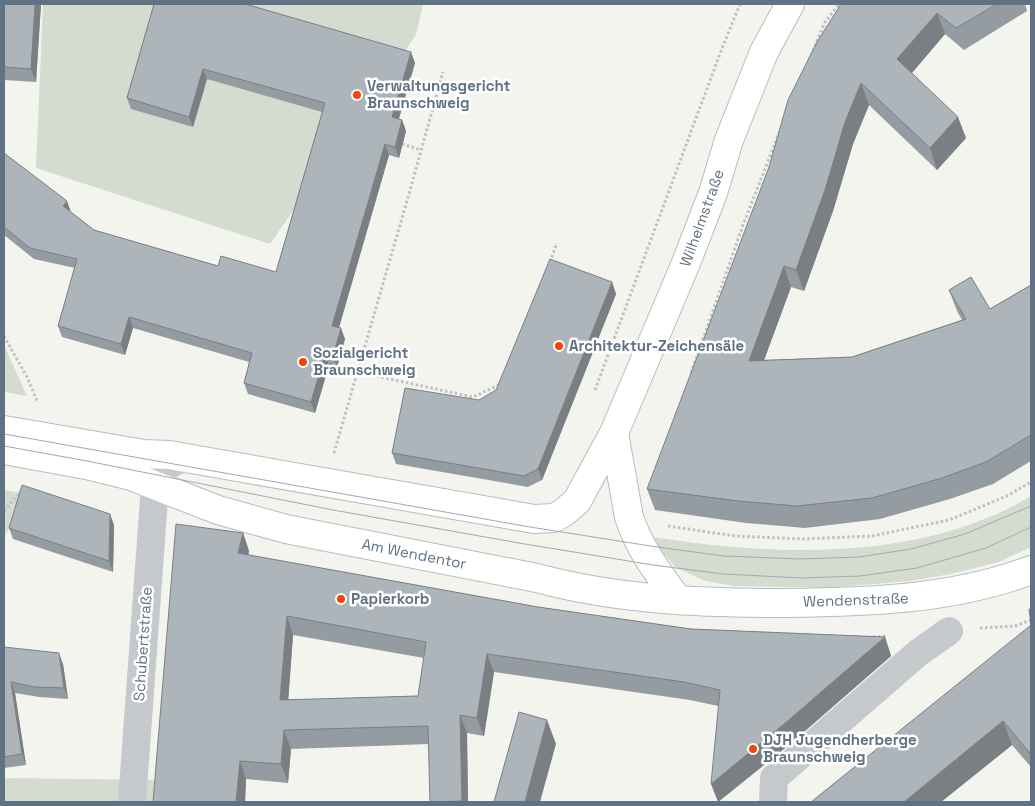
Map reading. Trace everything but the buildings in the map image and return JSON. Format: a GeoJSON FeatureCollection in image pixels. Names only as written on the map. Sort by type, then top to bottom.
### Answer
{"type":"FeatureCollection","features":[{"type":"Feature","properties":{"kind":"main road","name":"Wilhelmstraße"},"geometry":{"type":"LineString","coordinates":[[614,433],[686,263],[713,193],[729,140],[764,52],[790,4]]}},
{"type":"Feature","properties":{"kind":"main road"},"geometry":{"type":"LineString","coordinates":[[4,430],[144,454],[189,458],[534,519],[554,518],[564,513],[577,501],[614,433]]}},
{"type":"Feature","properties":{"kind":"main road"},"geometry":{"type":"LineString","coordinates":[[614,433],[628,516],[632,527],[646,556],[678,600]]}},
{"type":"Feature","properties":{"kind":"main road","name":"Am Wendentor"},"geometry":{"type":"LineString","coordinates":[[4,450],[86,464],[130,476],[218,510],[286,529],[519,574],[591,590],[626,596],[678,600]]}},
{"type":"Feature","properties":{"kind":"main road","name":"Wendenstraße"},"geometry":{"type":"LineString","coordinates":[[678,600],[726,603],[902,600],[964,590],[1006,580],[1031,570]]}},
{"type":"Feature","properties":{"kind":"street"},"geometry":{"type":"LineString","coordinates":[[155,486],[159,475],[165,467],[175,461],[189,458]]}},
{"type":"Feature","properties":{"kind":"street","name":"Schubertstraße"},"geometry":{"type":"LineString","coordinates":[[132,802],[155,486]]}},
{"type":"Feature","properties":{"kind":"street"},"geometry":{"type":"LineString","coordinates":[[773,802],[774,778],[918,653],[949,630]]}},
{"type":"Feature","properties":{"kind":"path"},"geometry":{"type":"LineString","coordinates":[[595,392],[717,61],[740,4]]}},
{"type":"Feature","properties":{"kind":"path"},"geometry":{"type":"LineString","coordinates":[[807,64],[825,22],[839,4]]}},
{"type":"Feature","properties":{"kind":"path"},"geometry":{"type":"LineString","coordinates":[[332,460],[443,72]]}},
{"type":"Feature","properties":{"kind":"path"},"geometry":{"type":"LineString","coordinates":[[690,376],[743,225],[782,126]]}},
{"type":"Feature","properties":{"kind":"path"},"geometry":{"type":"LineString","coordinates":[[402,144],[421,150]]}},
{"type":"Feature","properties":{"kind":"path"},"geometry":{"type":"LineString","coordinates":[[547,271],[557,243]]}},
{"type":"Feature","properties":{"kind":"path"},"geometry":{"type":"LineString","coordinates":[[4,336],[38,403]]}},
{"type":"Feature","properties":{"kind":"path"},"geometry":{"type":"LineString","coordinates":[[357,372],[472,397],[506,382]]}},
{"type":"Feature","properties":{"kind":"path"},"geometry":{"type":"LineString","coordinates":[[486,391],[489,398]]}},
{"type":"Feature","properties":{"kind":"path"},"geometry":{"type":"LineString","coordinates":[[661,524],[676,529],[735,536],[803,539],[872,536],[949,520],[1007,496],[1031,482]]}},
{"type":"Feature","properties":{"kind":"path"},"geometry":{"type":"LineString","coordinates":[[4,511],[20,493],[22,485]]}},
{"type":"Feature","properties":{"kind":"path"},"geometry":{"type":"LineString","coordinates":[[949,630],[1015,626],[1031,620]]}},
{"type":"Feature","properties":{"kind":"shaded area"},"geometry":{"type":"Polygon","coordinates":[[[43,4],[423,4],[416,35],[270,244],[36,168],[43,4]]]}},
{"type":"Feature","properties":{"kind":"shaded area"},"geometry":{"type":"Polygon","coordinates":[[[4,345],[27,396],[4,392],[4,345]]]}},
{"type":"Feature","properties":{"kind":"shaded area"},"geometry":{"type":"Polygon","coordinates":[[[4,490],[26,494],[12,525],[4,536],[4,490]]]}},
{"type":"Feature","properties":{"kind":"shaded area"},"geometry":{"type":"Polygon","coordinates":[[[1031,496],[1031,547],[999,562],[951,574],[911,581],[826,588],[735,586],[705,581],[675,567],[650,537],[723,546],[771,549],[809,550],[886,544],[924,538],[961,527],[997,514],[1031,496]]]}},
{"type":"Feature","properties":{"kind":"shaded area"},"geometry":{"type":"Polygon","coordinates":[[[4,778],[164,780],[163,802],[4,802],[4,778]]]}},
{"type":"Feature","properties":{"kind":"tram line"},"geometry":{"type":"LineString","coordinates":[[4,434],[530,527],[724,556],[799,559],[859,557],[911,549],[965,534],[1031,506]]}},
{"type":"Feature","properties":{"kind":"tram line"},"geometry":{"type":"LineString","coordinates":[[4,446],[333,510],[653,565],[723,574],[801,578],[860,576],[917,568],[986,548],[1031,527]]}},
{"type":"Feature","properties":{"kind":"place","name":"Verwaltungsgericht Braunschweig"},"geometry":{"type":"Point","coordinates":[357,95]}},
{"type":"Feature","properties":{"kind":"place","name":"Architektur-Zeichensäle"},"geometry":{"type":"Point","coordinates":[559,346]}},
{"type":"Feature","properties":{"kind":"place","name":"Sozialgericht Braunschweig"},"geometry":{"type":"Point","coordinates":[303,362]}},
{"type":"Feature","properties":{"kind":"place","name":"Papierkorb"},"geometry":{"type":"Point","coordinates":[341,599]}},
{"type":"Feature","properties":{"kind":"place","name":"DJH Jugendherberge Braunschweig"},"geometry":{"type":"Point","coordinates":[753,749]}}]}
